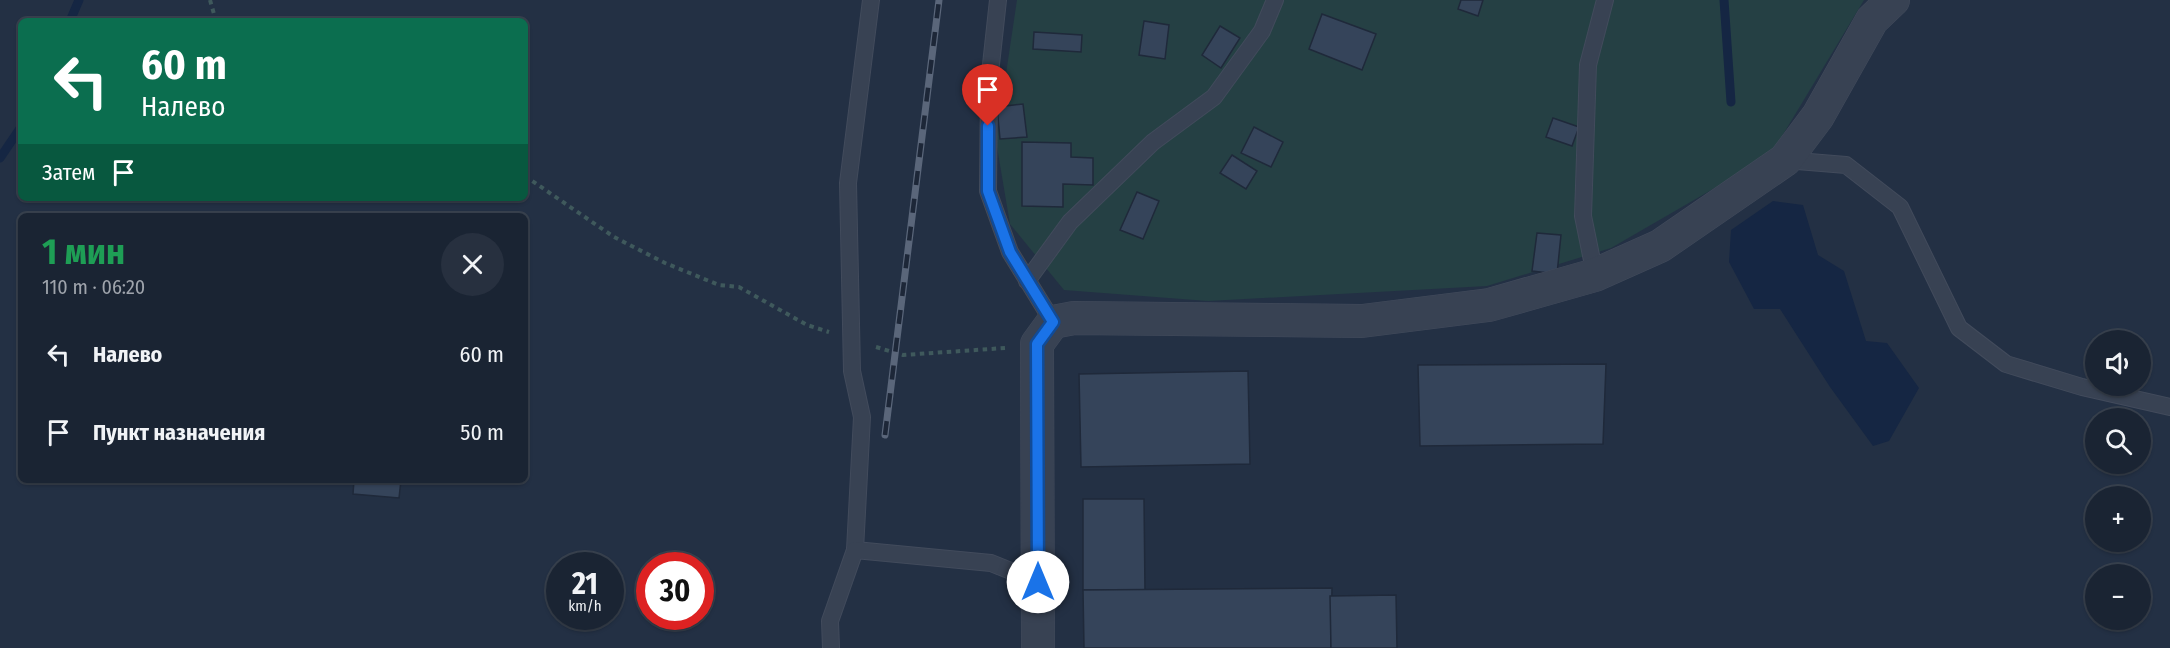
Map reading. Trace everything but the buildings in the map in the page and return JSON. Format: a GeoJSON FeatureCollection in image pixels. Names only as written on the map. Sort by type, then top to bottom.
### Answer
{"type":"FeatureCollection","features":[{"type":"Feature","properties":{"kind":"street"},"geometry":{"type":"LineString","coordinates":[[1038,648],[1045,333],[1074,318],[1362,321],[1489,305],[1595,275],[1660,246],[1785,160],[1818,116],[1872,20],[1893,0]]}},
{"type":"Feature","properties":{"kind":"lane"},"geometry":{"type":"LineString","coordinates":[[831,648],[830,621],[855,550],[862,417],[852,371],[848,183],[871,0]]}},
{"type":"Feature","properties":{"kind":"lane"},"geometry":{"type":"LineString","coordinates":[[999,0],[989,83],[988,191],[1010,252],[1027,281],[1045,333]]}},
{"type":"Feature","properties":{"kind":"lane"},"geometry":{"type":"LineString","coordinates":[[1027,281],[1070,222],[1153,142],[1214,97],[1262,31],[1275,0]]}},
{"type":"Feature","properties":{"kind":"lane"},"geometry":{"type":"LineString","coordinates":[[1595,275],[1583,216],[1588,65],[1605,0]]}},
{"type":"Feature","properties":{"kind":"lane"},"geometry":{"type":"LineString","coordinates":[[1785,160],[1846,165],[1900,207],[1959,328],[2006,364],[2082,387],[2170,407]]}},
{"type":"Feature","properties":{"kind":"lane"},"geometry":{"type":"LineString","coordinates":[[855,550],[991,563],[1038,582]]}},
{"type":"Feature","properties":{"kind":"path"},"geometry":{"type":"LineString","coordinates":[[210,0],[215,18]]}},
{"type":"Feature","properties":{"kind":"path"},"geometry":{"type":"LineString","coordinates":[[528,178],[614,237],[654,258],[719,285],[739,287],[807,325],[851,340],[903,355],[995,350],[1045,333]]}},
{"type":"Feature","properties":{"kind":"green space"},"geometry":{"type":"Polygon","coordinates":[[[1017,0],[1864,0],[1770,156],[1611,248],[1487,286],[1208,301],[1064,290],[1010,224],[996,141],[1017,0]]]}},
{"type":"Feature","properties":{"kind":"water"},"geometry":{"type":"Polygon","coordinates":[[[1773,201],[1803,205],[1818,255],[1844,271],[1866,341],[1887,343],[1919,388],[1889,441],[1873,446],[1830,387],[1780,309],[1754,309],[1729,262],[1731,230],[1773,201]]]}},
{"type":"Feature","properties":{"kind":"waterway"},"geometry":{"type":"LineString","coordinates":[[71,18],[79,0]]}},
{"type":"Feature","properties":{"kind":"waterway"},"geometry":{"type":"LineString","coordinates":[[1724,0],[1731,102]]}},
{"type":"Feature","properties":{"kind":"waterway"},"geometry":{"type":"LineString","coordinates":[[0,158],[18,131]]}},
{"type":"Feature","properties":{"kind":"railway"},"geometry":{"type":"LineString","coordinates":[[885,435],[939,0]]}},
{"type":"Feature","properties":{"kind":"route"},"geometry":{"type":"LineString","coordinates":[[988,126],[988,191],[1010,252],[1053,322],[1037,344],[1038,582]]}}]}
